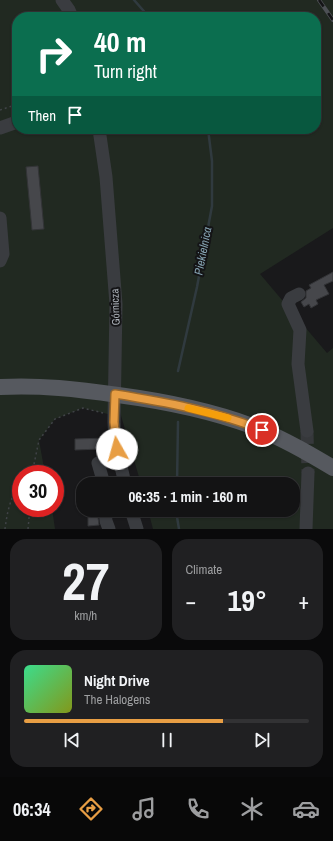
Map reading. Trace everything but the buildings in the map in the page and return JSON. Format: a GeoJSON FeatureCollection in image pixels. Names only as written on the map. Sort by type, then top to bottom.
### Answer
{"type":"FeatureCollection","features":[{"type":"Feature","properties":{"kind":"main road"},"geometry":{"type":"LineString","coordinates":[[0,387],[61,387],[150,399],[208,412],[271,434],[333,468]]}},
{"type":"Feature","properties":{"kind":"street"},"geometry":{"type":"LineString","coordinates":[[62,0],[70,12]]}},
{"type":"Feature","properties":{"kind":"street"},"geometry":{"type":"LineString","coordinates":[[0,128],[12,124]]}},
{"type":"Feature","properties":{"kind":"street","name":"Górnicza"},"geometry":{"type":"LineString","coordinates":[[100,134],[106,177],[116,304],[115,440],[123,477]]}},
{"type":"Feature","properties":{"kind":"street"},"geometry":{"type":"LineString","coordinates":[[0,218],[3,254],[0,261]]}},
{"type":"Feature","properties":{"kind":"street"},"geometry":{"type":"LineString","coordinates":[[299,294],[291,298],[288,304],[300,330],[298,364],[307,431]]}},
{"type":"Feature","properties":{"kind":"street"},"geometry":{"type":"LineString","coordinates":[[98,463],[102,477]]}},
{"type":"Feature","properties":{"kind":"street"},"geometry":{"type":"LineString","coordinates":[[306,529],[308,473]]}},
{"type":"Feature","properties":{"kind":"street"},"geometry":{"type":"LineString","coordinates":[[106,517],[109,529]]}},
{"type":"Feature","properties":{"kind":"street"},"geometry":{"type":"LineString","coordinates":[[133,517],[137,529]]}},
{"type":"Feature","properties":{"kind":"path"},"geometry":{"type":"LineString","coordinates":[[0,110],[12,106]]}},
{"type":"Feature","properties":{"kind":"path"},"geometry":{"type":"LineString","coordinates":[[34,465],[39,440],[55,419],[83,408],[108,414]]}},
{"type":"Feature","properties":{"kind":"path"},"geometry":{"type":"LineString","coordinates":[[5,529],[12,500]]}},
{"type":"Feature","properties":{"kind":"path"},"geometry":{"type":"LineString","coordinates":[[28,529],[29,517]]}},
{"type":"Feature","properties":{"kind":"shaded area"},"geometry":{"type":"Polygon","coordinates":[[[0,0],[333,0],[333,228],[260,274],[327,353],[333,348],[333,529],[153,529],[150,517],[300,517],[300,477],[139,477],[115,395],[108,414],[83,408],[55,419],[39,440],[43,465],[12,465],[12,517],[53,517],[55,529],[0,529],[0,0]]]}},
{"type":"Feature","properties":{"kind":"waterway","name":"Piekielnica"},"geometry":{"type":"LineString","coordinates":[[134,0],[145,12]]}},
{"type":"Feature","properties":{"kind":"waterway","name":"Piekielnica"},"geometry":{"type":"LineString","coordinates":[[178,371],[197,287],[212,206],[212,161],[209,134]]}},
{"type":"Feature","properties":{"kind":"waterway","name":"Piekielnica"},"geometry":{"type":"LineString","coordinates":[[177,477],[178,422]]}},
{"type":"Feature","properties":{"kind":"waterway","name":"Piekielnica"},"geometry":{"type":"LineString","coordinates":[[177,517],[179,529]]}},
{"type":"Feature","properties":{"kind":"tunnel"},"geometry":{"type":"LineString","coordinates":[[307,431],[308,473]]}},
{"type":"Feature","properties":{"kind":"railway"},"geometry":{"type":"LineString","coordinates":[[319,0],[333,20]]}},
{"type":"Feature","properties":{"kind":"slow traffic"},"geometry":{"type":"LineString","coordinates":[[188,408],[228,418]]}},
{"type":"Feature","properties":{"kind":"route"},"geometry":{"type":"LineString","coordinates":[[117,449],[114,422],[115,394],[150,399],[208,412],[262,430]]}}]}
